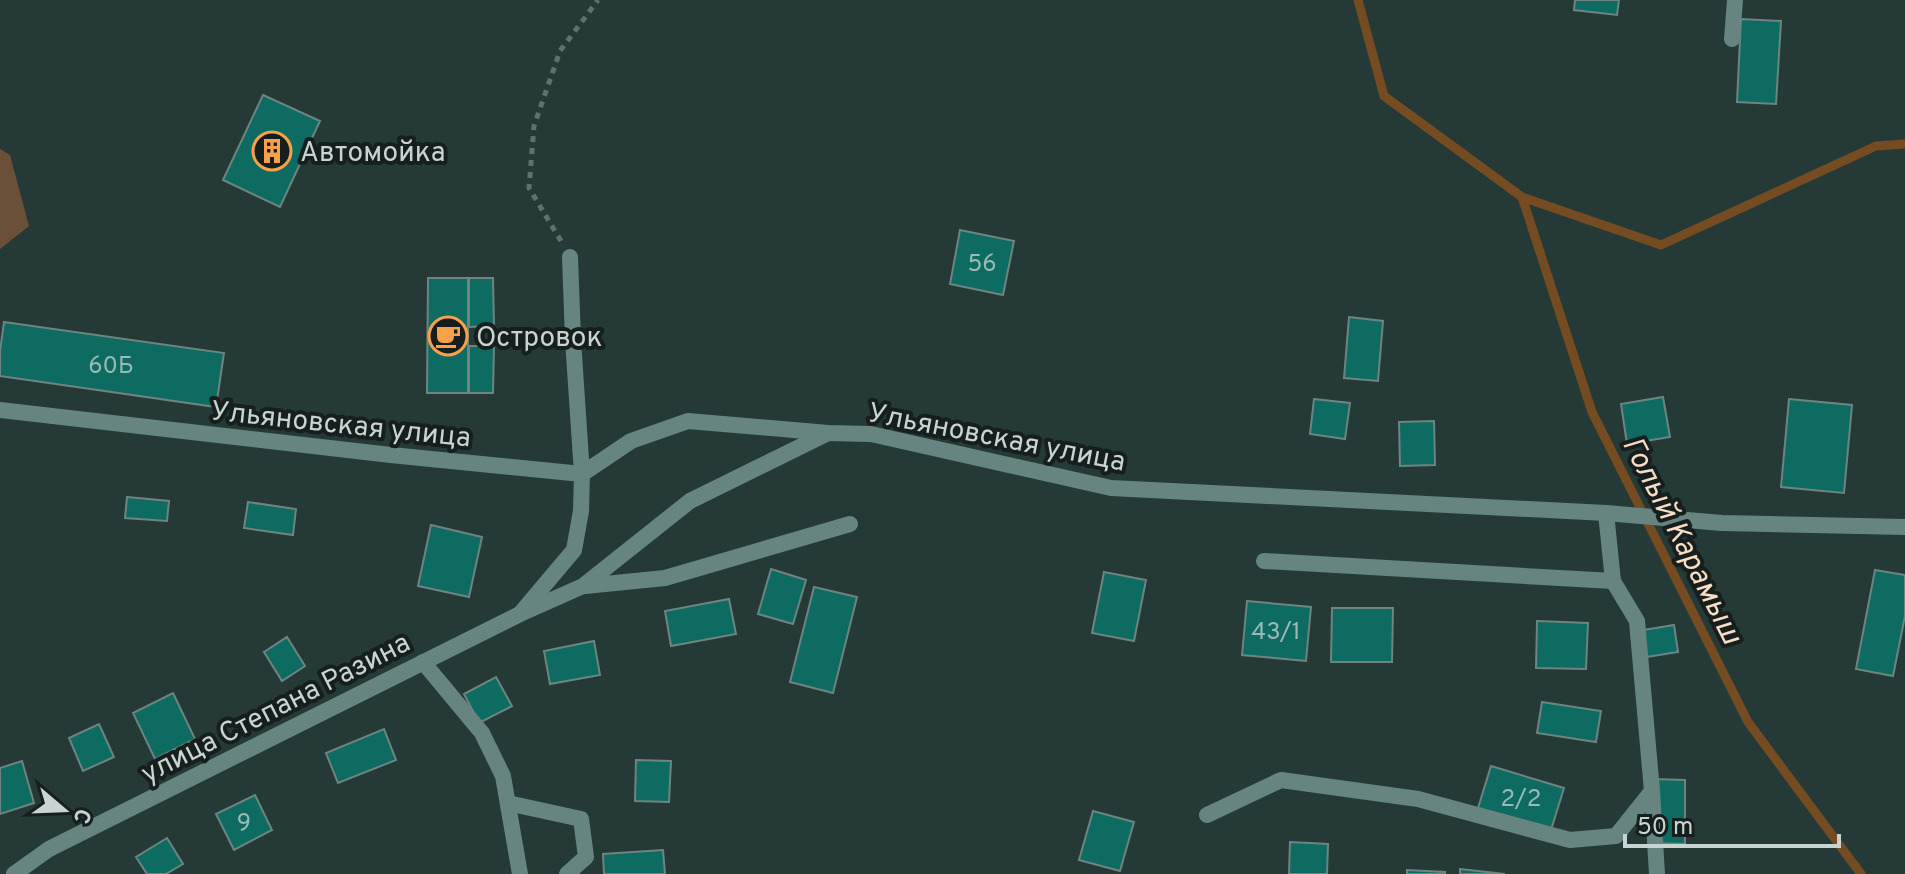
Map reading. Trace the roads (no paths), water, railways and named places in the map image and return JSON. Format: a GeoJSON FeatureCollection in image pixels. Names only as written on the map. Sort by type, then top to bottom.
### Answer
{"type":"FeatureCollection","features":[{"type":"Feature","properties":{"kind":"street"},"geometry":{"type":"LineString","coordinates":[[1732,39],[1735,0]]}},
{"type":"Feature","properties":{"kind":"street"},"geometry":{"type":"LineString","coordinates":[[520,614],[574,550],[581,511],[582,474],[570,257]]}},
{"type":"Feature","properties":{"kind":"street","name":"Ульяновская улица"},"geometry":{"type":"LineString","coordinates":[[0,410],[582,474],[631,441],[688,421],[871,434],[1111,488],[1606,513],[1722,523],[1905,527]]}},
{"type":"Feature","properties":{"kind":"street"},"geometry":{"type":"LineString","coordinates":[[583,586],[690,501],[828,433]]}},
{"type":"Feature","properties":{"kind":"street"},"geometry":{"type":"LineString","coordinates":[[1606,513],[1613,581],[1637,621],[1657,874]]}},
{"type":"Feature","properties":{"kind":"street"},"geometry":{"type":"LineString","coordinates":[[583,586],[665,578],[850,524]]}},
{"type":"Feature","properties":{"kind":"street"},"geometry":{"type":"LineString","coordinates":[[1264,561],[1613,581]]}},
{"type":"Feature","properties":{"kind":"street","name":"улица Степана Разина"},"geometry":{"type":"LineString","coordinates":[[14,874],[49,849],[520,614],[583,586]]}},
{"type":"Feature","properties":{"kind":"street"},"geometry":{"type":"LineString","coordinates":[[423,662],[482,733],[503,776],[520,874]]}},
{"type":"Feature","properties":{"kind":"street"},"geometry":{"type":"LineString","coordinates":[[1207,815],[1281,780],[1418,799],[1570,840],[1616,836],[1652,791]]}},
{"type":"Feature","properties":{"kind":"street"},"geometry":{"type":"LineString","coordinates":[[508,803],[581,819],[586,857],[567,874]]}},
{"type":"Feature","properties":{"kind":"waterway","name":"Голый Карамыш"},"geometry":{"type":"LineString","coordinates":[[1358,0],[1384,96],[1522,197],[1661,245],[1876,146],[1905,144]]}},
{"type":"Feature","properties":{"kind":"waterway","name":"Голый Карамыш"},"geometry":{"type":"LineString","coordinates":[[1522,197],[1592,412],[1748,722],[1861,874]]}},
{"type":"Feature","properties":{"kind":"place","name":"Автомойка"},"geometry":{"type":"Point","coordinates":[272,151]}},
{"type":"Feature","properties":{"kind":"place","name":"Островок"},"geometry":{"type":"Point","coordinates":[448,336]}}]}
